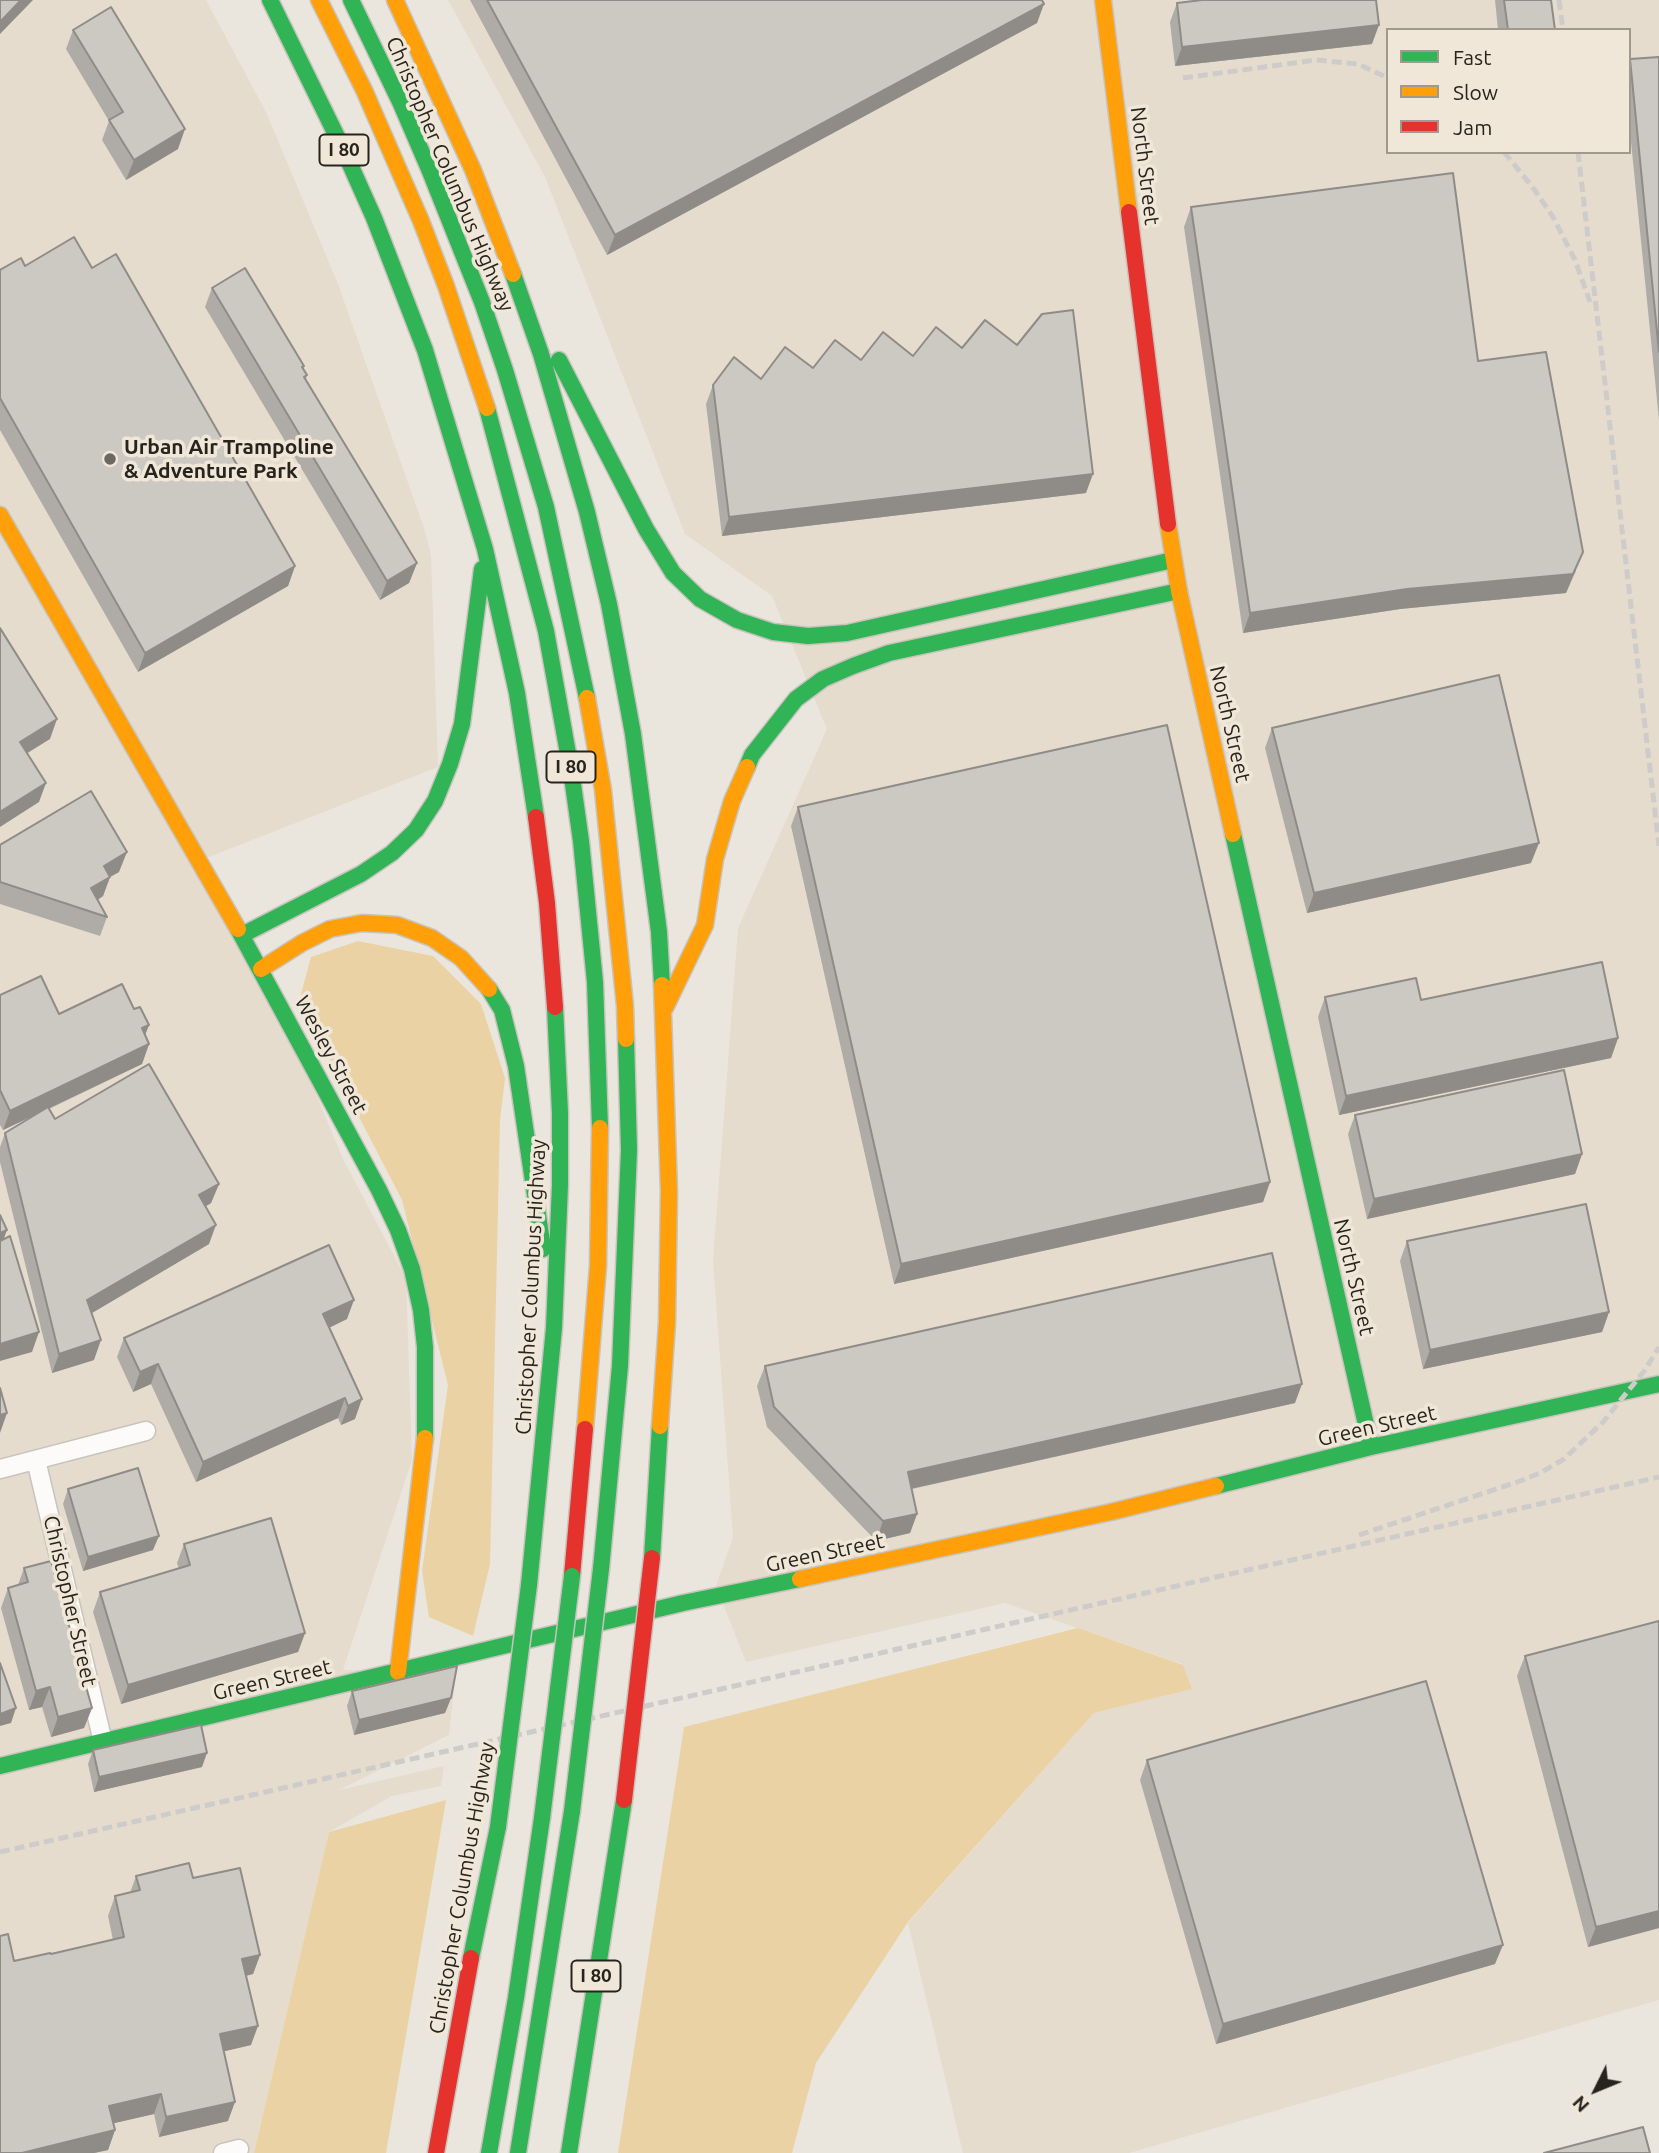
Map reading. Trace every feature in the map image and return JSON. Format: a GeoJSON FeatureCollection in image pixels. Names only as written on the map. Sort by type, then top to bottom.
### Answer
{"type":"FeatureCollection","features":[{"type":"Feature","properties":{"kind":"main road","name":"Christopher Columbus Highway"},"geometry":{"type":"LineString","coordinates":[[270,0],[345,153],[400,284],[447,418],[485,549],[525,739],[548,914],[557,1030],[560,1185],[554,1328],[529,1585],[498,1827],[476,1928],[436,2153]]}},
{"type":"Feature","properties":{"kind":"main road","name":"I 80"},"geometry":{"type":"LineString","coordinates":[[318,0],[364,90],[421,221],[492,422],[546,631],[582,841],[595,982],[600,1124],[594,1337],[572,1576],[542,1818],[516,1998],[489,2153]]}},
{"type":"Feature","properties":{"kind":"main road","name":"Christopher Columbus Highway"},"geometry":{"type":"LineString","coordinates":[[351,0],[434,180],[482,302],[545,507],[578,649],[603,790],[625,1006],[629,1150],[621,1354],[601,1569],[572,1811],[518,2153]]}},
{"type":"Feature","properties":{"kind":"main road","name":"Christopher Columbus Highway"},"geometry":{"type":"LineString","coordinates":[[395,0],[447,110],[508,259],[560,416],[587,512],[609,604],[633,734],[650,852],[664,1010],[669,1192],[667,1323],[652,1558],[624,1800],[569,2153]]}},
{"type":"Feature","properties":{"kind":"main road","name":"North Street"},"geometry":{"type":"LineString","coordinates":[[1103,0],[1173,560],[1371,1447]]}},
{"type":"Feature","properties":{"kind":"main road"},"geometry":{"type":"LineString","coordinates":[[508,259],[652,540],[673,573],[701,599],[737,620],[773,632],[808,636],[847,633],[1173,560]]}},
{"type":"Feature","properties":{"kind":"main road","name":"Wesley Street"},"geometry":{"type":"LineString","coordinates":[[0,515],[261,969],[398,1230],[412,1269],[421,1310],[425,1347],[426,1429],[398,1672]]}},
{"type":"Feature","properties":{"kind":"main road"},"geometry":{"type":"LineString","coordinates":[[242,935],[361,874],[392,853],[416,830],[435,801],[462,724],[485,549]]}},
{"type":"Feature","properties":{"kind":"main road"},"geometry":{"type":"LineString","coordinates":[[664,1010],[705,925],[715,859],[732,800],[752,754],[796,699],[823,680],[890,653],[1179,591]]}},
{"type":"Feature","properties":{"kind":"main road"},"geometry":{"type":"LineString","coordinates":[[261,969],[330,929],[362,923],[397,925],[432,938],[461,958],[484,981],[502,1010],[516,1066],[554,1328]]}},
{"type":"Feature","properties":{"kind":"main road","name":"Green Street"},"geometry":{"type":"LineString","coordinates":[[0,1766],[683,1603],[822,1576],[1111,1512],[1371,1447],[1659,1384]]}},
{"type":"Feature","properties":{"kind":"street"},"geometry":{"type":"LineString","coordinates":[[0,1469],[146,1432]]}},
{"type":"Feature","properties":{"kind":"street","name":"Christopher Street"},"geometry":{"type":"LineString","coordinates":[[36,1460],[103,1742]]}},
{"type":"Feature","properties":{"kind":"shaded area"},"geometry":{"type":"Polygon","coordinates":[[[0,0],[206,0],[266,112],[338,284],[425,531],[431,556],[438,767],[204,859],[259,957],[343,1159],[406,1278],[412,1460],[343,1670],[456,1671],[449,1735],[339,1790],[444,1766],[441,1786],[392,1796],[329,1832],[254,2153],[0,2153],[0,0]]]}},
{"type":"Feature","properties":{"kind":"shaded area"},"geometry":{"type":"Polygon","coordinates":[[[448,0],[1659,0],[1659,2000],[1129,2153],[963,2153],[908,1923],[1094,1713],[1191,1689],[1182,1664],[1005,1603],[746,1662],[716,1586],[733,1537],[713,1261],[738,928],[827,729],[772,596],[685,534],[545,177],[448,0]]]}},
{"type":"Feature","properties":{"kind":"shaded area"},"geometry":{"type":"Polygon","coordinates":[[[358,941],[433,956],[481,1004],[505,1078],[500,1120],[490,1564],[473,1636],[429,1617],[422,1571],[448,1385],[402,1200],[299,1001],[311,957],[358,941]]]}},
{"type":"Feature","properties":{"kind":"shaded area"},"geometry":{"type":"Polygon","coordinates":[[[1078,1628],[1183,1665],[1192,1689],[1094,1713],[908,1922],[816,2063],[792,2153],[618,2153],[684,1727],[1078,1628]]]}},
{"type":"Feature","properties":{"kind":"shaded area"},"geometry":{"type":"Polygon","coordinates":[[[446,1800],[386,2153],[254,2153],[329,1832],[446,1800]]]}},
{"type":"Feature","properties":{"kind":"building"},"geometry":{"type":"Polygon","coordinates":[[[0,0],[21,0],[0,22],[0,0]]]}},
{"type":"Feature","properties":{"kind":"building"},"geometry":{"type":"Polygon","coordinates":[[[487,0],[1042,0],[1044,4],[615,235],[487,0]]]}},
{"type":"Feature","properties":{"kind":"building"},"geometry":{"type":"Polygon","coordinates":[[[1202,0],[1376,0],[1379,25],[1182,47],[1177,3],[1202,0]]]}},
{"type":"Feature","properties":{"kind":"building"},"geometry":{"type":"Polygon","coordinates":[[[1504,0],[1551,0],[1555,28],[1508,28],[1504,0]]]}},
{"type":"Feature","properties":{"kind":"building"},"geometry":{"type":"Polygon","coordinates":[[[111,7],[185,129],[134,160],[109,120],[123,112],[73,30],[111,7]]]}},
{"type":"Feature","properties":{"kind":"building"},"geometry":{"type":"Polygon","coordinates":[[[1659,57],[1659,352],[1631,69],[1631,59],[1659,57]]]}},
{"type":"Feature","properties":{"kind":"building"},"geometry":{"type":"Polygon","coordinates":[[[1453,173],[1478,361],[1546,352],[1583,552],[1573,574],[1407,589],[1250,613],[1191,207],[1453,173]]]}},
{"type":"Feature","properties":{"kind":"building"},"geometry":{"type":"Polygon","coordinates":[[[74,237],[92,268],[116,254],[295,566],[145,653],[0,398],[0,270],[21,258],[25,266],[74,237]]]}},
{"type":"Feature","properties":{"kind":"building"},"geometry":{"type":"Polygon","coordinates":[[[245,268],[304,366],[302,367],[307,375],[304,377],[417,563],[387,581],[212,288],[245,268]]]}},
{"type":"Feature","properties":{"kind":"building"},"geometry":{"type":"Polygon","coordinates":[[[1073,310],[1093,474],[729,517],[713,385],[734,357],[761,379],[785,347],[813,368],[835,340],[861,360],[883,332],[913,356],[936,327],[962,348],[985,320],[1017,345],[1042,314],[1073,310]]]}},
{"type":"Feature","properties":{"kind":"building"},"geometry":{"type":"Polygon","coordinates":[[[0,628],[57,719],[20,742],[46,783],[0,812],[0,628]]]}},
{"type":"Feature","properties":{"kind":"building"},"geometry":{"type":"Polygon","coordinates":[[[1499,675],[1539,843],[1314,893],[1272,728],[1499,675]]]}},
{"type":"Feature","properties":{"kind":"building"},"geometry":{"type":"Polygon","coordinates":[[[1167,725],[1270,1182],[901,1264],[798,807],[1167,725]]]}},
{"type":"Feature","properties":{"kind":"building"},"geometry":{"type":"Polygon","coordinates":[[[91,791],[127,852],[104,866],[110,877],[91,888],[107,917],[0,882],[0,845],[91,791]]]}},
{"type":"Feature","properties":{"kind":"building"},"geometry":{"type":"Polygon","coordinates":[[[1602,962],[1618,1038],[1346,1096],[1325,997],[1416,978],[1421,1000],[1602,962]]]}},
{"type":"Feature","properties":{"kind":"building"},"geometry":{"type":"Polygon","coordinates":[[[41,976],[59,1014],[122,984],[134,1009],[140,1007],[149,1025],[142,1028],[149,1044],[10,1111],[0,1090],[0,995],[41,976]]]}},
{"type":"Feature","properties":{"kind":"building"},"geometry":{"type":"Polygon","coordinates":[[[149,1064],[219,1184],[199,1195],[216,1225],[87,1300],[101,1340],[59,1354],[5,1133],[48,1107],[55,1119],[149,1064]]]}},
{"type":"Feature","properties":{"kind":"building"},"geometry":{"type":"Polygon","coordinates":[[[1564,1070],[1582,1154],[1374,1199],[1355,1115],[1564,1070]]]}},
{"type":"Feature","properties":{"kind":"building"},"geometry":{"type":"Polygon","coordinates":[[[1586,1204],[1609,1312],[1430,1350],[1407,1241],[1586,1204]]]}},
{"type":"Feature","properties":{"kind":"building"},"geometry":{"type":"Polygon","coordinates":[[[0,1215],[7,1230],[0,1233],[0,1215]]]}},
{"type":"Feature","properties":{"kind":"building"},"geometry":{"type":"Polygon","coordinates":[[[10,1236],[39,1332],[0,1344],[0,1241],[10,1236]]]}},
{"type":"Feature","properties":{"kind":"building"},"geometry":{"type":"Polygon","coordinates":[[[329,1245],[354,1300],[323,1314],[362,1399],[348,1406],[345,1398],[203,1462],[158,1364],[140,1372],[124,1338],[329,1245]]]}},
{"type":"Feature","properties":{"kind":"building"},"geometry":{"type":"Polygon","coordinates":[[[1272,1253],[1302,1384],[908,1472],[917,1514],[883,1521],[774,1407],[765,1366],[1272,1253]]]}},
{"type":"Feature","properties":{"kind":"building"},"geometry":{"type":"Polygon","coordinates":[[[0,1388],[7,1413],[0,1415],[0,1388]]]}},
{"type":"Feature","properties":{"kind":"building"},"geometry":{"type":"Polygon","coordinates":[[[138,1468],[159,1536],[88,1557],[68,1489],[138,1468]]]}},
{"type":"Feature","properties":{"kind":"building"},"geometry":{"type":"Polygon","coordinates":[[[271,1518],[305,1633],[128,1685],[100,1592],[190,1565],[184,1544],[271,1518]]]}},
{"type":"Feature","properties":{"kind":"building"},"geometry":{"type":"Polygon","coordinates":[[[51,1561],[92,1708],[58,1717],[50,1687],[36,1691],[8,1588],[28,1582],[24,1568],[51,1561]]]}},
{"type":"Feature","properties":{"kind":"building"},"geometry":{"type":"Polygon","coordinates":[[[1659,1621],[1659,1911],[1596,1927],[1525,1656],[1659,1621]]]}},
{"type":"Feature","properties":{"kind":"building"},"geometry":{"type":"Polygon","coordinates":[[[0,1663],[16,1708],[0,1714],[0,1663]]]}},
{"type":"Feature","properties":{"kind":"building"},"geometry":{"type":"Polygon","coordinates":[[[457,1666],[451,1698],[359,1720],[352,1691],[457,1666]]]}},
{"type":"Feature","properties":{"kind":"building"},"geometry":{"type":"Polygon","coordinates":[[[1426,1681],[1503,1945],[1223,2024],[1147,1760],[1426,1681]]]}},
{"type":"Feature","properties":{"kind":"building"},"geometry":{"type":"Polygon","coordinates":[[[201,1725],[207,1753],[99,1777],[93,1750],[201,1725]]]}},
{"type":"Feature","properties":{"kind":"building"},"geometry":{"type":"Polygon","coordinates":[[[189,1863],[193,1878],[240,1868],[260,1955],[242,1959],[258,2026],[220,2034],[235,2102],[166,2117],[161,2094],[109,2106],[115,2130],[22,2153],[0,2153],[0,1936],[8,1934],[14,1961],[124,1937],[115,1896],[140,1890],[136,1876],[189,1863]]]}},
{"type":"Feature","properties":{"kind":"building"},"geometry":{"type":"Polygon","coordinates":[[[1643,2127],[1650,2153],[1544,2153],[1643,2127]]]}},
{"type":"Feature","properties":{"kind":"railway"},"geometry":{"type":"LineString","coordinates":[[1559,0],[1563,28]]}},
{"type":"Feature","properties":{"kind":"railway"},"geometry":{"type":"LineString","coordinates":[[1183,78],[1316,60],[1358,64],[1386,77]]}},
{"type":"Feature","properties":{"kind":"railway"},"geometry":{"type":"LineString","coordinates":[[1506,154],[1553,217],[1575,260],[1590,302]]}},
{"type":"Feature","properties":{"kind":"railway"},"geometry":{"type":"LineString","coordinates":[[1578,154],[1659,846]]}},
{"type":"Feature","properties":{"kind":"railway"},"geometry":{"type":"LineString","coordinates":[[1359,1535],[1520,1481],[1564,1459],[1603,1422],[1645,1370],[1659,1347]]}},
{"type":"Feature","properties":{"kind":"railway"},"geometry":{"type":"LineString","coordinates":[[0,1852],[1659,1477]]}},
{"type":"Feature","properties":{"kind":"traffic: fast"},"geometry":{"type":"LineString","coordinates":[[270,0],[374,218],[425,350],[485,549],[517,693],[536,817]]}},
{"type":"Feature","properties":{"kind":"traffic: fast"},"geometry":{"type":"LineString","coordinates":[[351,0],[429,169],[482,302],[505,370],[546,507],[587,698]]}},
{"type":"Feature","properties":{"kind":"traffic: fast"},"geometry":{"type":"LineString","coordinates":[[513,274],[541,354],[587,512],[609,604],[633,734],[659,932],[662,985]]}},
{"type":"Feature","properties":{"kind":"traffic: fast"},"geometry":{"type":"LineString","coordinates":[[559,360],[646,529],[673,573],[700,599],[737,620],[773,632],[808,636],[847,633],[1173,560]]}},
{"type":"Feature","properties":{"kind":"traffic: fast"},"geometry":{"type":"LineString","coordinates":[[487,408],[546,631],[571,770],[595,982],[600,1128]]}},
{"type":"Feature","properties":{"kind":"traffic: fast"},"geometry":{"type":"LineString","coordinates":[[242,935],[361,874],[392,853],[416,830],[435,801],[462,724],[482,569]]}},
{"type":"Feature","properties":{"kind":"traffic: fast"},"geometry":{"type":"LineString","coordinates":[[747,767],[752,755],[796,699],[823,679],[853,666],[889,653],[1179,591]]}},
{"type":"Feature","properties":{"kind":"traffic: fast"},"geometry":{"type":"LineString","coordinates":[[1233,834],[1371,1447]]}},
{"type":"Feature","properties":{"kind":"traffic: fast"},"geometry":{"type":"LineString","coordinates":[[238,929],[398,1230],[412,1269],[421,1310],[425,1347],[425,1438]]}},
{"type":"Feature","properties":{"kind":"traffic: fast"},"geometry":{"type":"LineString","coordinates":[[489,989],[502,1010],[516,1066],[543,1249]]}},
{"type":"Feature","properties":{"kind":"traffic: fast"},"geometry":{"type":"LineString","coordinates":[[529,1585],[554,1328],[560,1185],[555,1007]]}},
{"type":"Feature","properties":{"kind":"traffic: fast"},"geometry":{"type":"LineString","coordinates":[[601,1569],[620,1366],[629,1150],[626,1039]]}},
{"type":"Feature","properties":{"kind":"traffic: fast"},"geometry":{"type":"LineString","coordinates":[[1216,1486],[1371,1447],[1659,1384]]}},
{"type":"Feature","properties":{"kind":"traffic: fast"},"geometry":{"type":"LineString","coordinates":[[652,1558],[660,1426]]}},
{"type":"Feature","properties":{"kind":"traffic: fast"},"geometry":{"type":"LineString","coordinates":[[572,1811],[601,1569]]}},
{"type":"Feature","properties":{"kind":"traffic: fast"},"geometry":{"type":"LineString","coordinates":[[542,1818],[572,1576]]}},
{"type":"Feature","properties":{"kind":"traffic: fast"},"geometry":{"type":"LineString","coordinates":[[0,1766],[683,1603],[800,1579]]}},
{"type":"Feature","properties":{"kind":"traffic: fast"},"geometry":{"type":"LineString","coordinates":[[498,1827],[529,1585]]}},
{"type":"Feature","properties":{"kind":"traffic: fast"},"geometry":{"type":"LineString","coordinates":[[569,2153],[624,1800]]}},
{"type":"Feature","properties":{"kind":"traffic: fast"},"geometry":{"type":"LineString","coordinates":[[518,2153],[572,1811]]}},
{"type":"Feature","properties":{"kind":"traffic: fast"},"geometry":{"type":"LineString","coordinates":[[489,2153],[516,1998],[542,1818]]}},
{"type":"Feature","properties":{"kind":"traffic: fast"},"geometry":{"type":"LineString","coordinates":[[471,1958],[498,1827]]}},
{"type":"Feature","properties":{"kind":"traffic: slow"},"geometry":{"type":"LineString","coordinates":[[319,0],[364,90],[421,221],[487,408]]}},
{"type":"Feature","properties":{"kind":"traffic: slow"},"geometry":{"type":"LineString","coordinates":[[395,0],[473,170],[513,274]]}},
{"type":"Feature","properties":{"kind":"traffic: slow"},"geometry":{"type":"LineString","coordinates":[[1103,0],[1129,212]]}},
{"type":"Feature","properties":{"kind":"traffic: slow"},"geometry":{"type":"LineString","coordinates":[[0,515],[238,929]]}},
{"type":"Feature","properties":{"kind":"traffic: slow"},"geometry":{"type":"LineString","coordinates":[[1168,524],[1179,591],[1233,834]]}},
{"type":"Feature","properties":{"kind":"traffic: slow"},"geometry":{"type":"LineString","coordinates":[[587,698],[603,790],[626,1039]]}},
{"type":"Feature","properties":{"kind":"traffic: slow"},"geometry":{"type":"LineString","coordinates":[[665,1008],[705,925],[715,859],[732,801],[747,767]]}},
{"type":"Feature","properties":{"kind":"traffic: slow"},"geometry":{"type":"LineString","coordinates":[[261,969],[330,929],[362,923],[397,925],[432,938],[461,958],[489,989]]}},
{"type":"Feature","properties":{"kind":"traffic: slow"},"geometry":{"type":"LineString","coordinates":[[660,1426],[667,1323],[669,1192],[662,985]]}},
{"type":"Feature","properties":{"kind":"traffic: slow"},"geometry":{"type":"LineString","coordinates":[[585,1429],[598,1266],[600,1128]]}},
{"type":"Feature","properties":{"kind":"traffic: slow"},"geometry":{"type":"LineString","coordinates":[[398,1672],[425,1438]]}},
{"type":"Feature","properties":{"kind":"traffic: slow"},"geometry":{"type":"LineString","coordinates":[[800,1579],[1111,1512],[1216,1486]]}},
{"type":"Feature","properties":{"kind":"traffic: jam"},"geometry":{"type":"LineString","coordinates":[[1129,212],[1168,524]]}},
{"type":"Feature","properties":{"kind":"traffic: jam"},"geometry":{"type":"LineString","coordinates":[[536,817],[547,903],[555,1007]]}},
{"type":"Feature","properties":{"kind":"traffic: jam"},"geometry":{"type":"LineString","coordinates":[[572,1576],[585,1429]]}},
{"type":"Feature","properties":{"kind":"traffic: jam"},"geometry":{"type":"LineString","coordinates":[[624,1800],[652,1558]]}},
{"type":"Feature","properties":{"kind":"traffic: jam"},"geometry":{"type":"LineString","coordinates":[[436,2153],[471,1958]]}},
{"type":"Feature","properties":{"kind":"place","name":"Urban Air Trampoline & Adventure Park"},"geometry":{"type":"Point","coordinates":[110,459]}}]}
